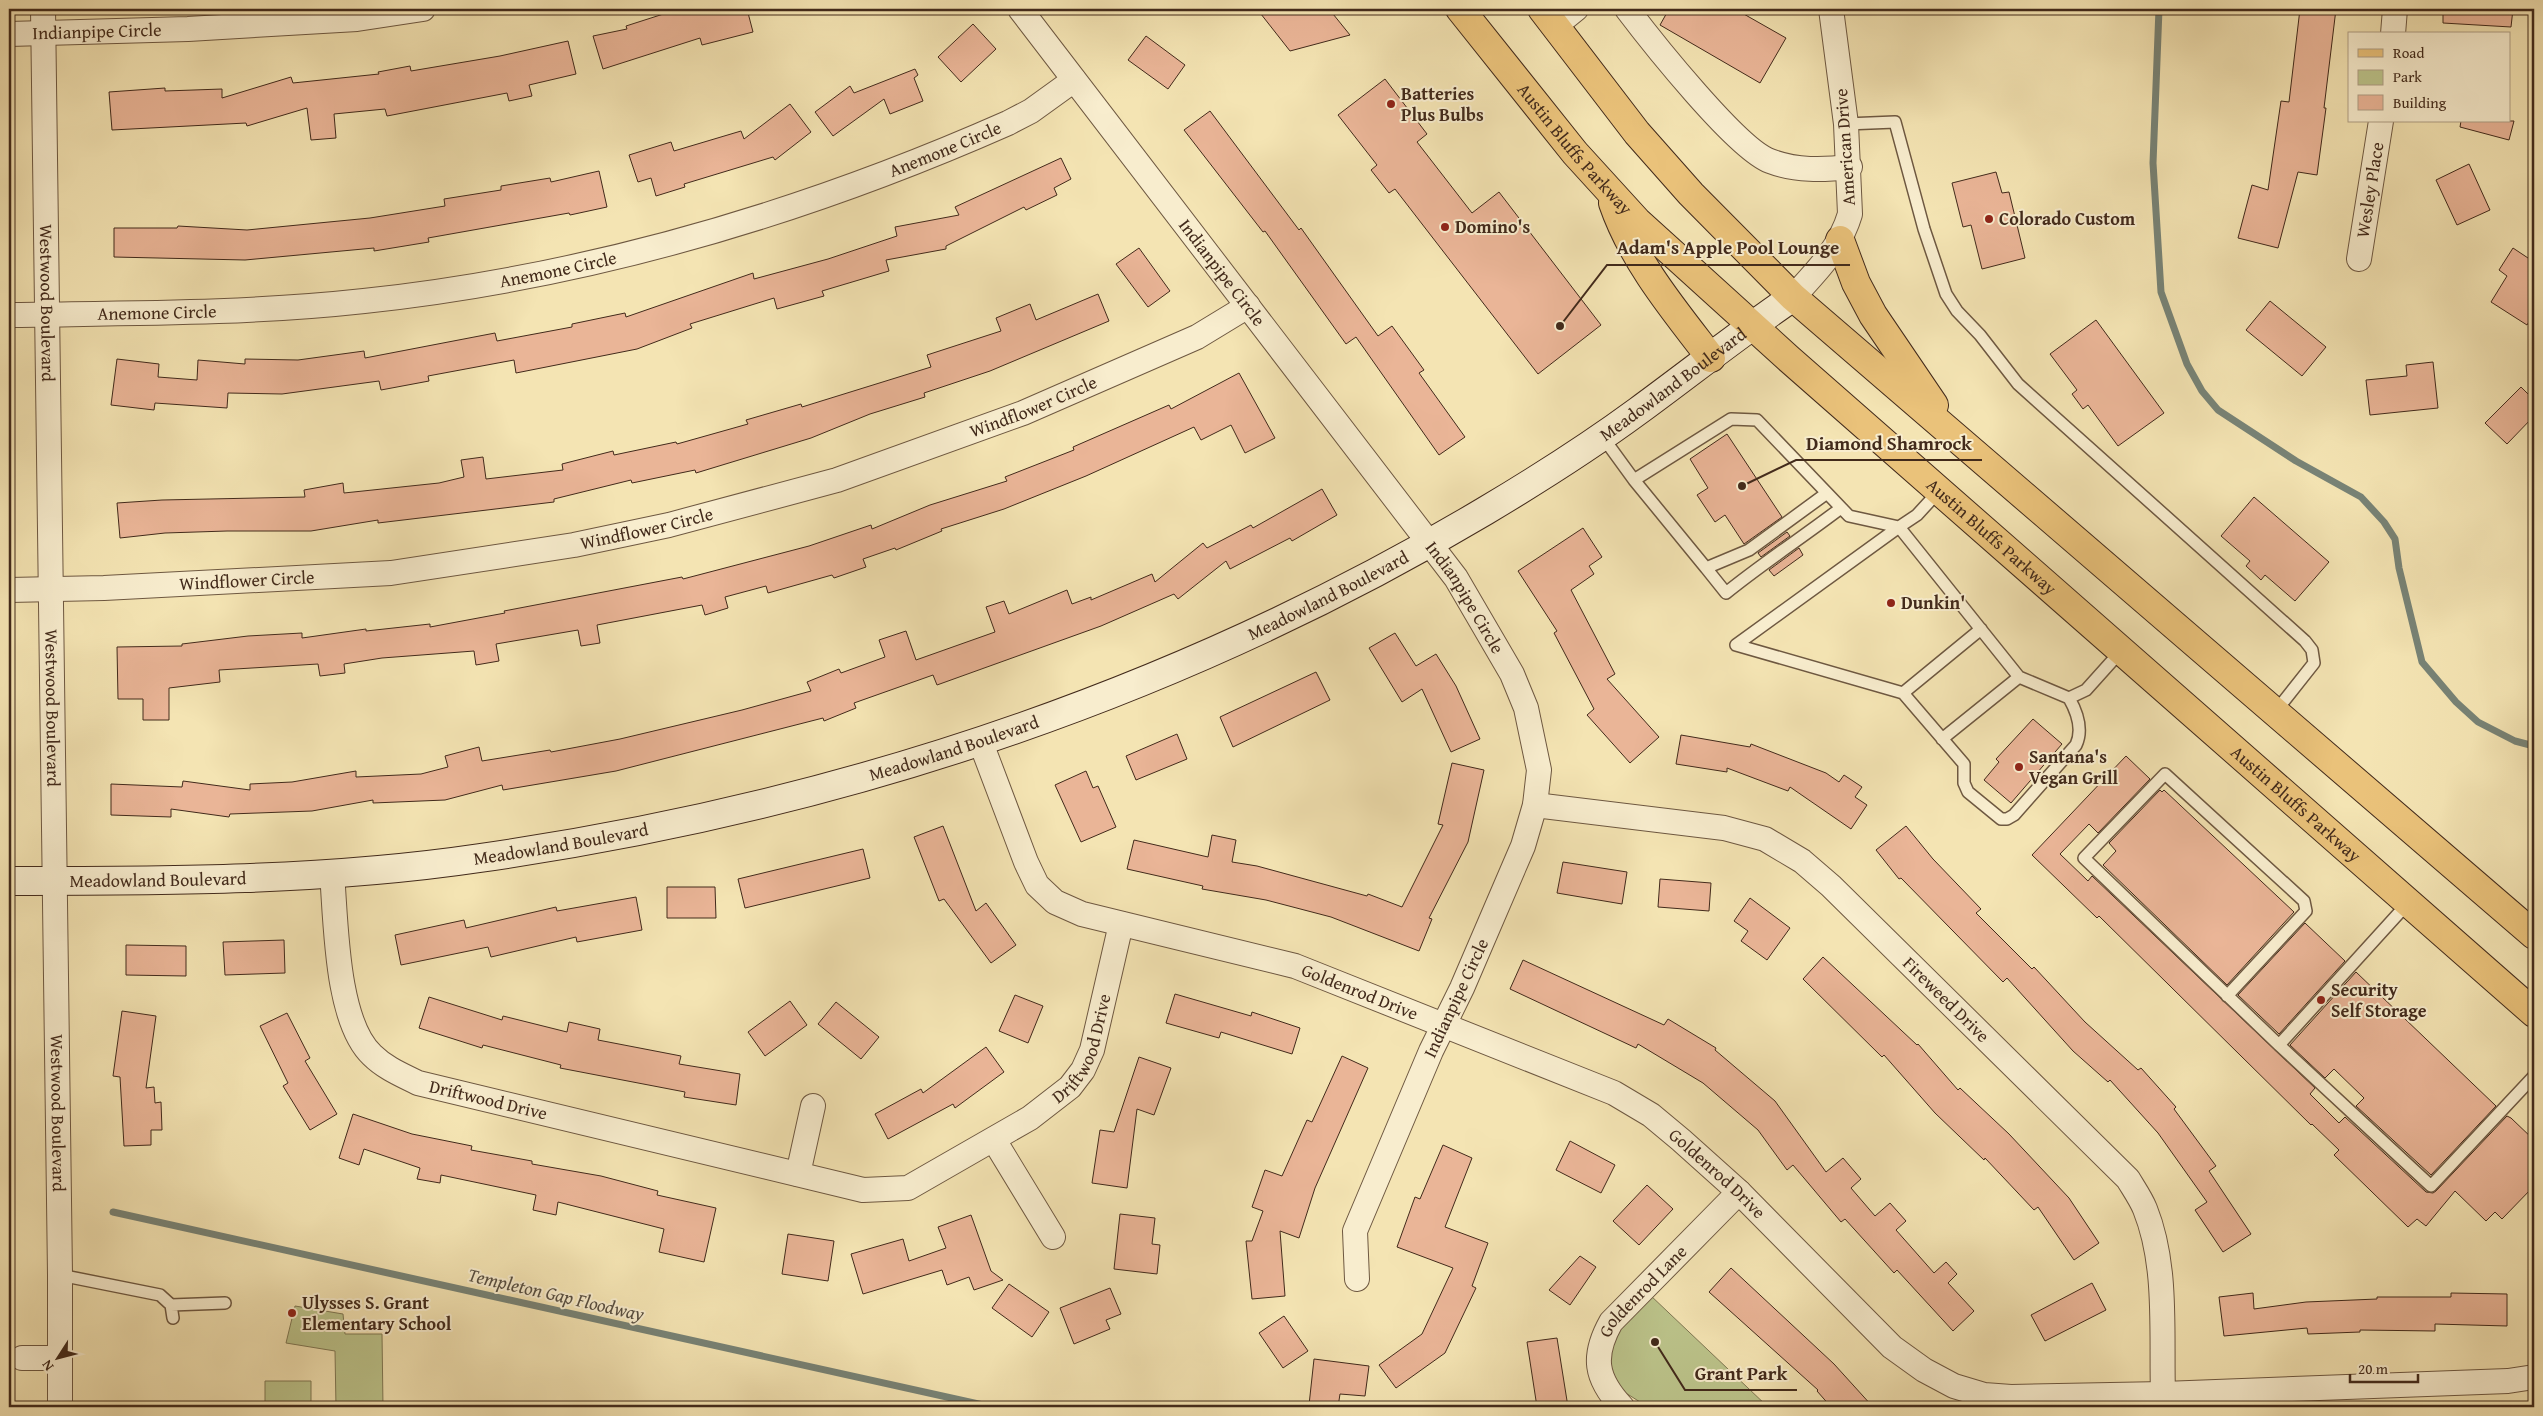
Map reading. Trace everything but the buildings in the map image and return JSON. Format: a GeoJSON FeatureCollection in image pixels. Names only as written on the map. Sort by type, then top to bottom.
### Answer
{"type":"FeatureCollection","features":[{"type":"Feature","properties":{"kind":"main road","name":"Austin Bluffs Parkway"},"geometry":{"type":"LineString","coordinates":[[1460,9],[1557,132],[1644,228],[1939,491],[2534,1013]]}},
{"type":"Feature","properties":{"kind":"main road"},"geometry":{"type":"LineString","coordinates":[[1548,17],[1649,146],[1722,226],[1793,297],[2534,935]]}},
{"type":"Feature","properties":{"kind":"main road"},"geometry":{"type":"LineString","coordinates":[[1608,190],[1621,227],[1648,273],[1711,358]]}},
{"type":"Feature","properties":{"kind":"main road"},"geometry":{"type":"LineString","coordinates":[[1840,240],[1858,288],[1873,315],[1958,438]]}},
{"type":"Feature","properties":{"kind":"street","name":"Westwood Boulevard"},"geometry":{"type":"LineString","coordinates":[[43,9],[53,881],[60,1275],[60,1407]]}},
{"type":"Feature","properties":{"kind":"street","name":"Indianpipe Circle"},"geometry":{"type":"LineString","coordinates":[[9,34],[188,30],[357,19],[423,9]]}},
{"type":"Feature","properties":{"kind":"street","name":"Indianpipe Circle"},"geometry":{"type":"LineString","coordinates":[[1020,9],[1430,542],[1456,578],[1512,674],[1526,708],[1539,770],[1535,804],[1523,846],[1355,1231],[1357,1279]]}},
{"type":"Feature","properties":{"kind":"street"},"geometry":{"type":"LineString","coordinates":[[1548,17],[1576,9]]}},
{"type":"Feature","properties":{"kind":"street"},"geometry":{"type":"LineString","coordinates":[[1627,9],[1746,146],[1759,155],[1794,167],[1818,170],[1850,167]]}},
{"type":"Feature","properties":{"kind":"street","name":"American Drive"},"geometry":{"type":"LineString","coordinates":[[1793,297],[1832,255],[1850,214],[1850,167],[1831,9]]}},
{"type":"Feature","properties":{"kind":"street"},"geometry":{"type":"LineString","coordinates":[[2393,32],[2395,9]]}},
{"type":"Feature","properties":{"kind":"street","name":"Anemone Circle"},"geometry":{"type":"LineString","coordinates":[[9,315],[192,313],[364,301],[439,292],[588,264],[712,233],[825,197],[1008,123],[1031,111],[1074,80]]}},
{"type":"Feature","properties":{"kind":"street","name":"Wesley Place"},"geometry":{"type":"LineString","coordinates":[[2359,259],[2381,122]]}},
{"type":"Feature","properties":{"kind":"street","name":"Meadowland Boulevard"},"geometry":{"type":"LineString","coordinates":[[9,881],[285,876],[478,859],[657,829],[775,802],[981,743],[1088,704],[1213,652],[1292,614],[1430,542],[1529,484],[1602,436],[1793,297]]}},
{"type":"Feature","properties":{"kind":"street","name":"Windflower Circle"},"geometry":{"type":"LineString","coordinates":[[9,590],[51,590],[391,573],[574,545],[668,525],[837,480],[1023,413],[1197,337],[1248,306]]}},
{"type":"Feature","properties":{"kind":"street","name":"Goldenrod Drive"},"geometry":{"type":"LineString","coordinates":[[981,743],[1026,862],[1037,884],[1055,902],[1082,914],[1295,966],[1614,1093],[1651,1115],[1739,1192],[1892,1347],[1924,1370],[1954,1386],[1984,1394],[2011,1397],[2163,1394],[2508,1381],[2534,1377]]}},
{"type":"Feature","properties":{"kind":"street","name":"Fireweed Drive"},"geometry":{"type":"LineString","coordinates":[[1535,804],[1724,828],[1765,839],[1802,861],[1831,886],[2128,1179],[2145,1208],[2155,1242],[2160,1277],[2163,1394]]}},
{"type":"Feature","properties":{"kind":"street","name":"Driftwood Drive"},"geometry":{"type":"LineString","coordinates":[[332,873],[344,1001],[354,1032],[372,1055],[391,1070],[418,1083],[864,1190],[908,1188],[994,1140],[1051,1104],[1070,1087],[1083,1070],[1098,1030],[1121,924]]}},
{"type":"Feature","properties":{"kind":"street"},"geometry":{"type":"LineString","coordinates":[[798,1174],[813,1106]]}},
{"type":"Feature","properties":{"kind":"street"},"geometry":{"type":"LineString","coordinates":[[994,1140],[1053,1237]]}},
{"type":"Feature","properties":{"kind":"street","name":"Goldenrod Lane"},"geometry":{"type":"LineString","coordinates":[[1622,1407],[1603,1382],[1597,1358],[1602,1338],[1611,1322],[1739,1192]]}},
{"type":"Feature","properties":{"kind":"street"},"geometry":{"type":"LineString","coordinates":[[22,1358],[60,1358]]}},
{"type":"Feature","properties":{"kind":"lane"},"geometry":{"type":"LineString","coordinates":[[1846,124],[1894,122],[1924,228],[1946,294],[1957,311],[1980,335],[2018,384],[2305,641],[2312,650],[2314,663],[2310,672],[2276,711]]}},
{"type":"Feature","properties":{"kind":"lane"},"geometry":{"type":"LineString","coordinates":[[1634,480],[1731,419],[1757,420],[1849,516],[1899,527],[2019,677],[2069,698],[2076,710],[2079,740],[2076,745],[2014,815],[2007,820],[1994,816],[1968,792],[1964,783],[1964,764],[1903,692],[1736,645],[1899,527],[1917,515],[1939,491]]}},
{"type":"Feature","properties":{"kind":"lane"},"geometry":{"type":"LineString","coordinates":[[1602,436],[1634,480],[1726,593],[1764,562],[1795,543],[1841,508]]}},
{"type":"Feature","properties":{"kind":"lane"},"geometry":{"type":"LineString","coordinates":[[1706,568],[1749,550],[1827,493]]}},
{"type":"Feature","properties":{"kind":"lane"},"geometry":{"type":"LineString","coordinates":[[1903,692],[1981,630]]}},
{"type":"Feature","properties":{"kind":"lane"},"geometry":{"type":"LineString","coordinates":[[2069,698],[2086,690],[2121,651]]}},
{"type":"Feature","properties":{"kind":"lane"},"geometry":{"type":"LineString","coordinates":[[1942,739],[2019,677]]}},
{"type":"Feature","properties":{"kind":"lane"},"geometry":{"type":"LineString","coordinates":[[2227,996],[2306,911],[2304,901],[2165,774],[2084,858],[2227,996],[2278,1045],[2431,1186],[2534,1076]]}},
{"type":"Feature","properties":{"kind":"lane"},"geometry":{"type":"LineString","coordinates":[[2278,1045],[2408,902]]}},
{"type":"Feature","properties":{"kind":"lane"},"geometry":{"type":"LineString","coordinates":[[60,1275],[160,1295],[171,1305],[173,1318]]}},
{"type":"Feature","properties":{"kind":"lane"},"geometry":{"type":"LineString","coordinates":[[171,1305],[225,1303]]}},
{"type":"Feature","properties":{"kind":"green space"},"geometry":{"type":"Polygon","coordinates":[[[1649,1294],[1768,1407],[1648,1407],[1621,1390],[1612,1376],[1605,1356],[1618,1327],[1649,1294]]]}},
{"type":"Feature","properties":{"kind":"green space"},"geometry":{"type":"Polygon","coordinates":[[[295,1306],[343,1314],[345,1334],[382,1334],[383,1407],[336,1407],[335,1351],[286,1343],[295,1306]]]}},
{"type":"Feature","properties":{"kind":"green space"},"geometry":{"type":"Polygon","coordinates":[[[265,1381],[311,1381],[311,1407],[265,1407],[265,1381]]]}},
{"type":"Feature","properties":{"kind":"waterway","name":"Templeton Gap Floodway"},"geometry":{"type":"LineString","coordinates":[[2159,9],[2153,163],[2161,292],[2187,364],[2202,391],[2218,410],[2296,461],[2361,497],[2384,522],[2395,539],[2399,568],[2422,662],[2456,702],[2478,722],[2515,741],[2534,746]]}},
{"type":"Feature","properties":{"kind":"waterway","name":"Templeton Gap Floodway"},"geometry":{"type":"LineString","coordinates":[[113,1212],[992,1407]]}},
{"type":"Feature","properties":{"kind":"place","name":"Batteries Plus Bulbs"},"geometry":{"type":"Point","coordinates":[1391,104]}},
{"type":"Feature","properties":{"kind":"place","name":"Colorado Custom"},"geometry":{"type":"Point","coordinates":[1989,219]}},
{"type":"Feature","properties":{"kind":"place","name":"Domino's"},"geometry":{"type":"Point","coordinates":[1445,227]}},
{"type":"Feature","properties":{"kind":"place","name":"Adam's Apple Pool Lounge"},"geometry":{"type":"Point","coordinates":[1560,326]}},
{"type":"Feature","properties":{"kind":"place","name":"Diamond Shamrock"},"geometry":{"type":"Point","coordinates":[1742,486]}},
{"type":"Feature","properties":{"kind":"place","name":"Dunkin'"},"geometry":{"type":"Point","coordinates":[1891,603]}},
{"type":"Feature","properties":{"kind":"place","name":"Santana's Vegan Grill"},"geometry":{"type":"Point","coordinates":[2019,767]}},
{"type":"Feature","properties":{"kind":"place","name":"Security Self Storage"},"geometry":{"type":"Point","coordinates":[2321,1000]}},
{"type":"Feature","properties":{"kind":"place","name":"Ulysses S. Grant Elementary School"},"geometry":{"type":"Point","coordinates":[292,1313]}},
{"type":"Feature","properties":{"kind":"place","name":"Grant Park"},"geometry":{"type":"Point","coordinates":[1655,1342]}}]}
